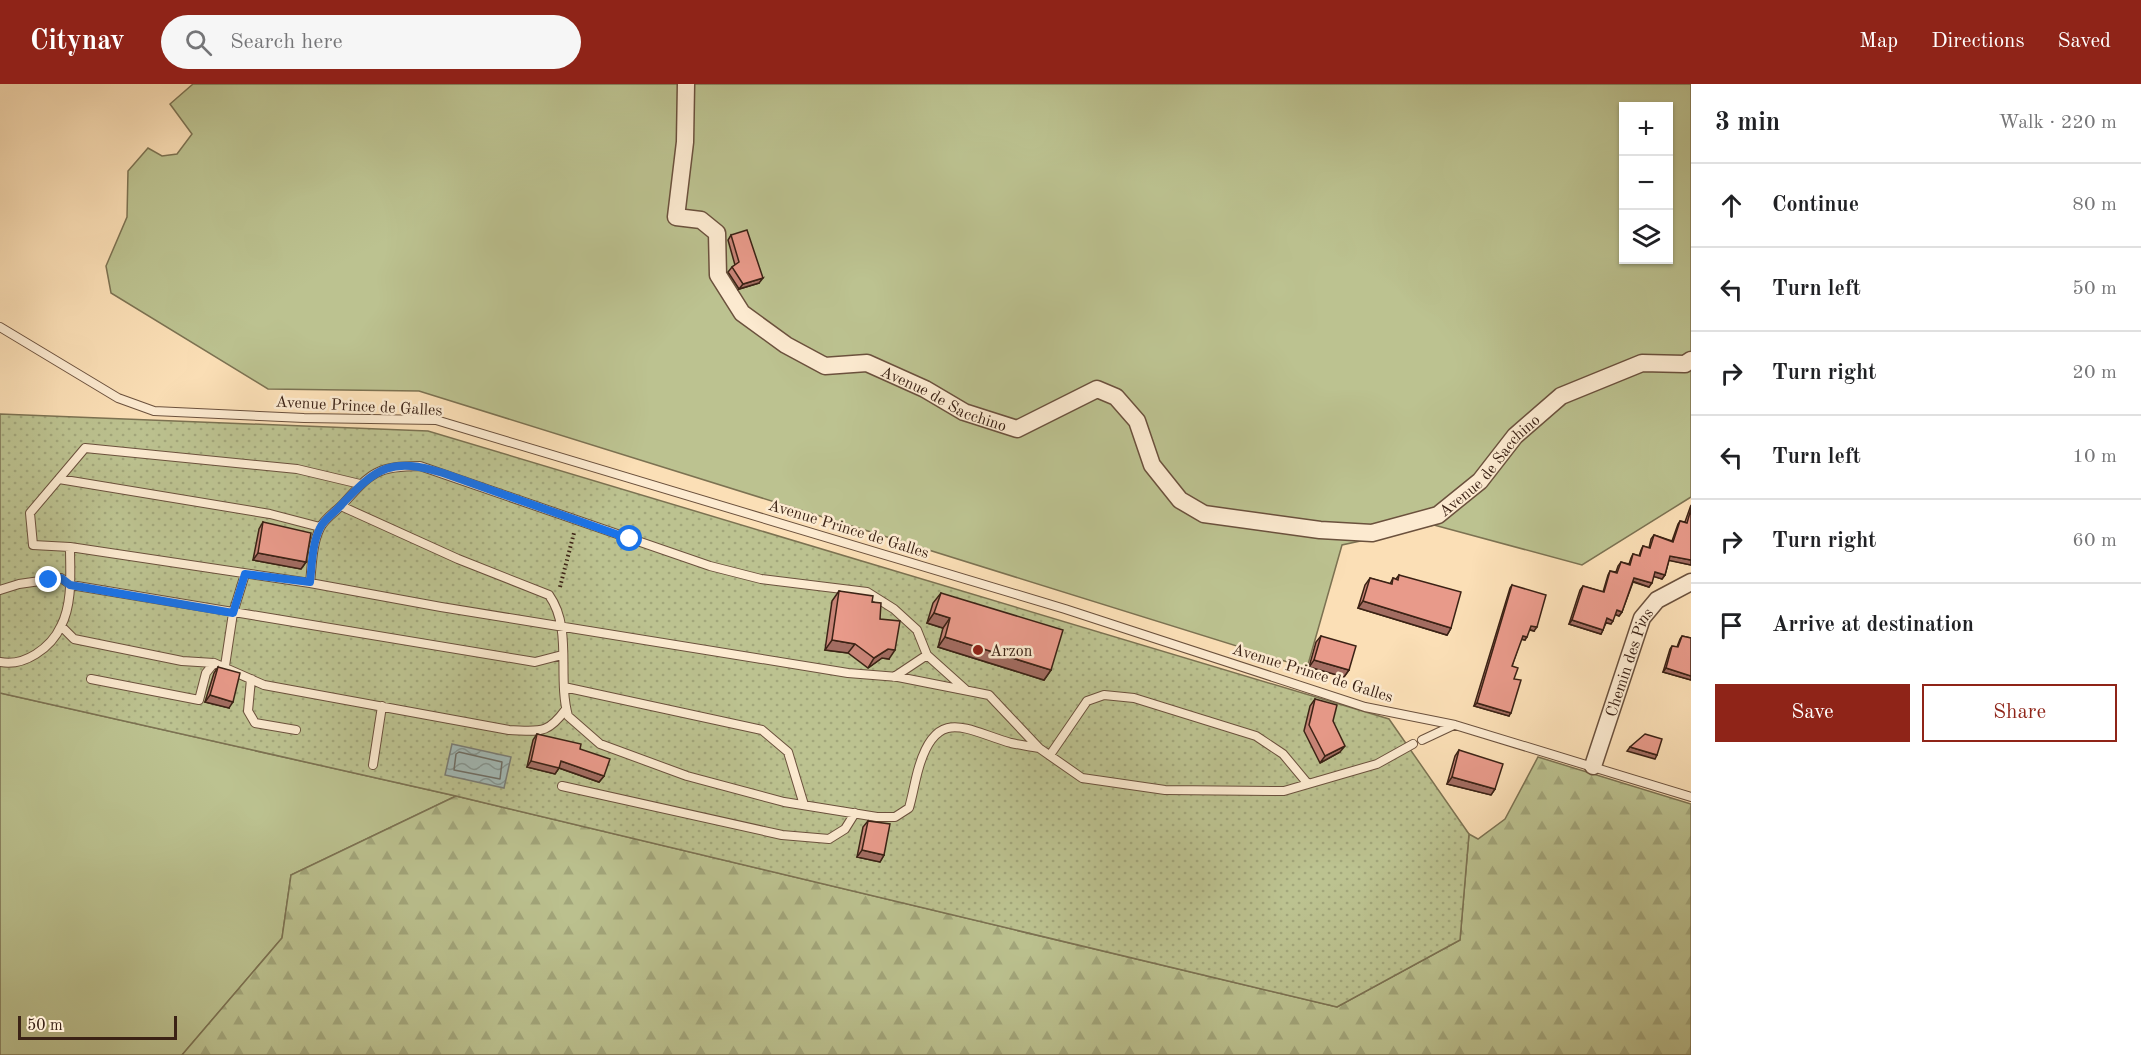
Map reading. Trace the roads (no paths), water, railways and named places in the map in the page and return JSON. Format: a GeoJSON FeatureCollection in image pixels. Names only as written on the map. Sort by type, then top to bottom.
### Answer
{"type":"FeatureCollection","features":[{"type":"Feature","properties":{"kind":"street","name":"Avenue de Sacchino"},"geometry":{"type":"LineString","coordinates":[[686,84],[685,142],[676,216],[701,220],[717,233],[718,275],[741,313],[786,345],[825,366],[867,363],[926,388],[964,412],[1017,429],[1097,389],[1116,397],[1137,421],[1152,465],[1180,500],[1204,514],[1320,530],[1372,532],[1438,515],[1480,481],[1515,436],[1561,396],[1642,363],[1685,364],[1691,360]]}},
{"type":"Feature","properties":{"kind":"street","name":"Chemin des Pins"},"geometry":{"type":"LineString","coordinates":[[1593,766],[1642,618],[1657,600],[1691,582]]}},
{"type":"Feature","properties":{"kind":"lane","name":"Avenue Prince de Galles"},"geometry":{"type":"LineString","coordinates":[[0,327],[118,398],[154,411],[304,418],[436,420],[1065,609],[1365,707],[1455,725],[1691,797]]}},
{"type":"Feature","properties":{"kind":"lane"},"geometry":{"type":"LineString","coordinates":[[360,484],[297,469],[85,448],[30,513],[33,544],[70,547],[310,582],[564,627],[848,673],[894,677],[989,695],[1039,748],[1082,778],[1165,790],[1284,791],[1377,764],[1413,744]]}},
{"type":"Feature","properties":{"kind":"lane"},"geometry":{"type":"LineString","coordinates":[[310,582],[320,527],[360,484],[378,470],[398,466],[420,466],[710,566],[761,579],[867,592],[894,609],[917,630],[927,654],[968,691]]}},
{"type":"Feature","properties":{"kind":"lane"},"geometry":{"type":"LineString","coordinates":[[59,479],[270,514],[320,527]]}},
{"type":"Feature","properties":{"kind":"lane"},"geometry":{"type":"LineString","coordinates":[[341,506],[458,559],[539,589],[549,595],[556,605],[556,615],[564,627],[562,655],[568,716],[600,744],[687,776],[804,805],[895,817],[909,808],[918,768],[927,745],[937,731],[947,726],[958,725],[1011,743],[1039,748]]}},
{"type":"Feature","properties":{"kind":"lane"},"geometry":{"type":"LineString","coordinates":[[0,662],[26,660],[41,650],[61,627],[70,585],[70,547]]}},
{"type":"Feature","properties":{"kind":"lane"},"geometry":{"type":"LineString","coordinates":[[225,666],[233,613],[245,574]]}},
{"type":"Feature","properties":{"kind":"lane"},"geometry":{"type":"LineString","coordinates":[[0,591],[19,584],[61,578],[70,585],[535,662],[562,655]]}},
{"type":"Feature","properties":{"kind":"lane"},"geometry":{"type":"LineString","coordinates":[[61,627],[74,639],[182,661],[214,663],[264,685],[509,730],[537,731],[553,726],[566,709]]}},
{"type":"Feature","properties":{"kind":"lane"},"geometry":{"type":"LineString","coordinates":[[894,677],[927,654]]}},
{"type":"Feature","properties":{"kind":"lane"},"geometry":{"type":"LineString","coordinates":[[92,679],[199,700],[206,673],[214,663]]}},
{"type":"Feature","properties":{"kind":"lane"},"geometry":{"type":"LineString","coordinates":[[251,679],[248,711],[255,723],[296,730]]}},
{"type":"Feature","properties":{"kind":"lane"},"geometry":{"type":"LineString","coordinates":[[564,687],[762,730],[788,752],[804,805]]}},
{"type":"Feature","properties":{"kind":"lane"},"geometry":{"type":"LineString","coordinates":[[1050,755],[1087,701],[1104,695],[1134,699],[1256,736],[1283,754],[1308,784]]}},
{"type":"Feature","properties":{"kind":"lane"},"geometry":{"type":"LineString","coordinates":[[373,765],[382,706]]}},
{"type":"Feature","properties":{"kind":"lane"},"geometry":{"type":"LineString","coordinates":[[1422,740],[1455,725]]}},
{"type":"Feature","properties":{"kind":"lane"},"geometry":{"type":"LineString","coordinates":[[562,786],[782,835],[829,839],[845,829],[855,813]]}},
{"type":"Feature","properties":{"kind":"water"},"geometry":{"type":"Polygon","coordinates":[[[452,744],[511,757],[504,788],[445,775],[452,744]]]}},
{"type":"Feature","properties":{"kind":"place","name":"Arzon"},"geometry":{"type":"Point","coordinates":[978,650]}}]}
